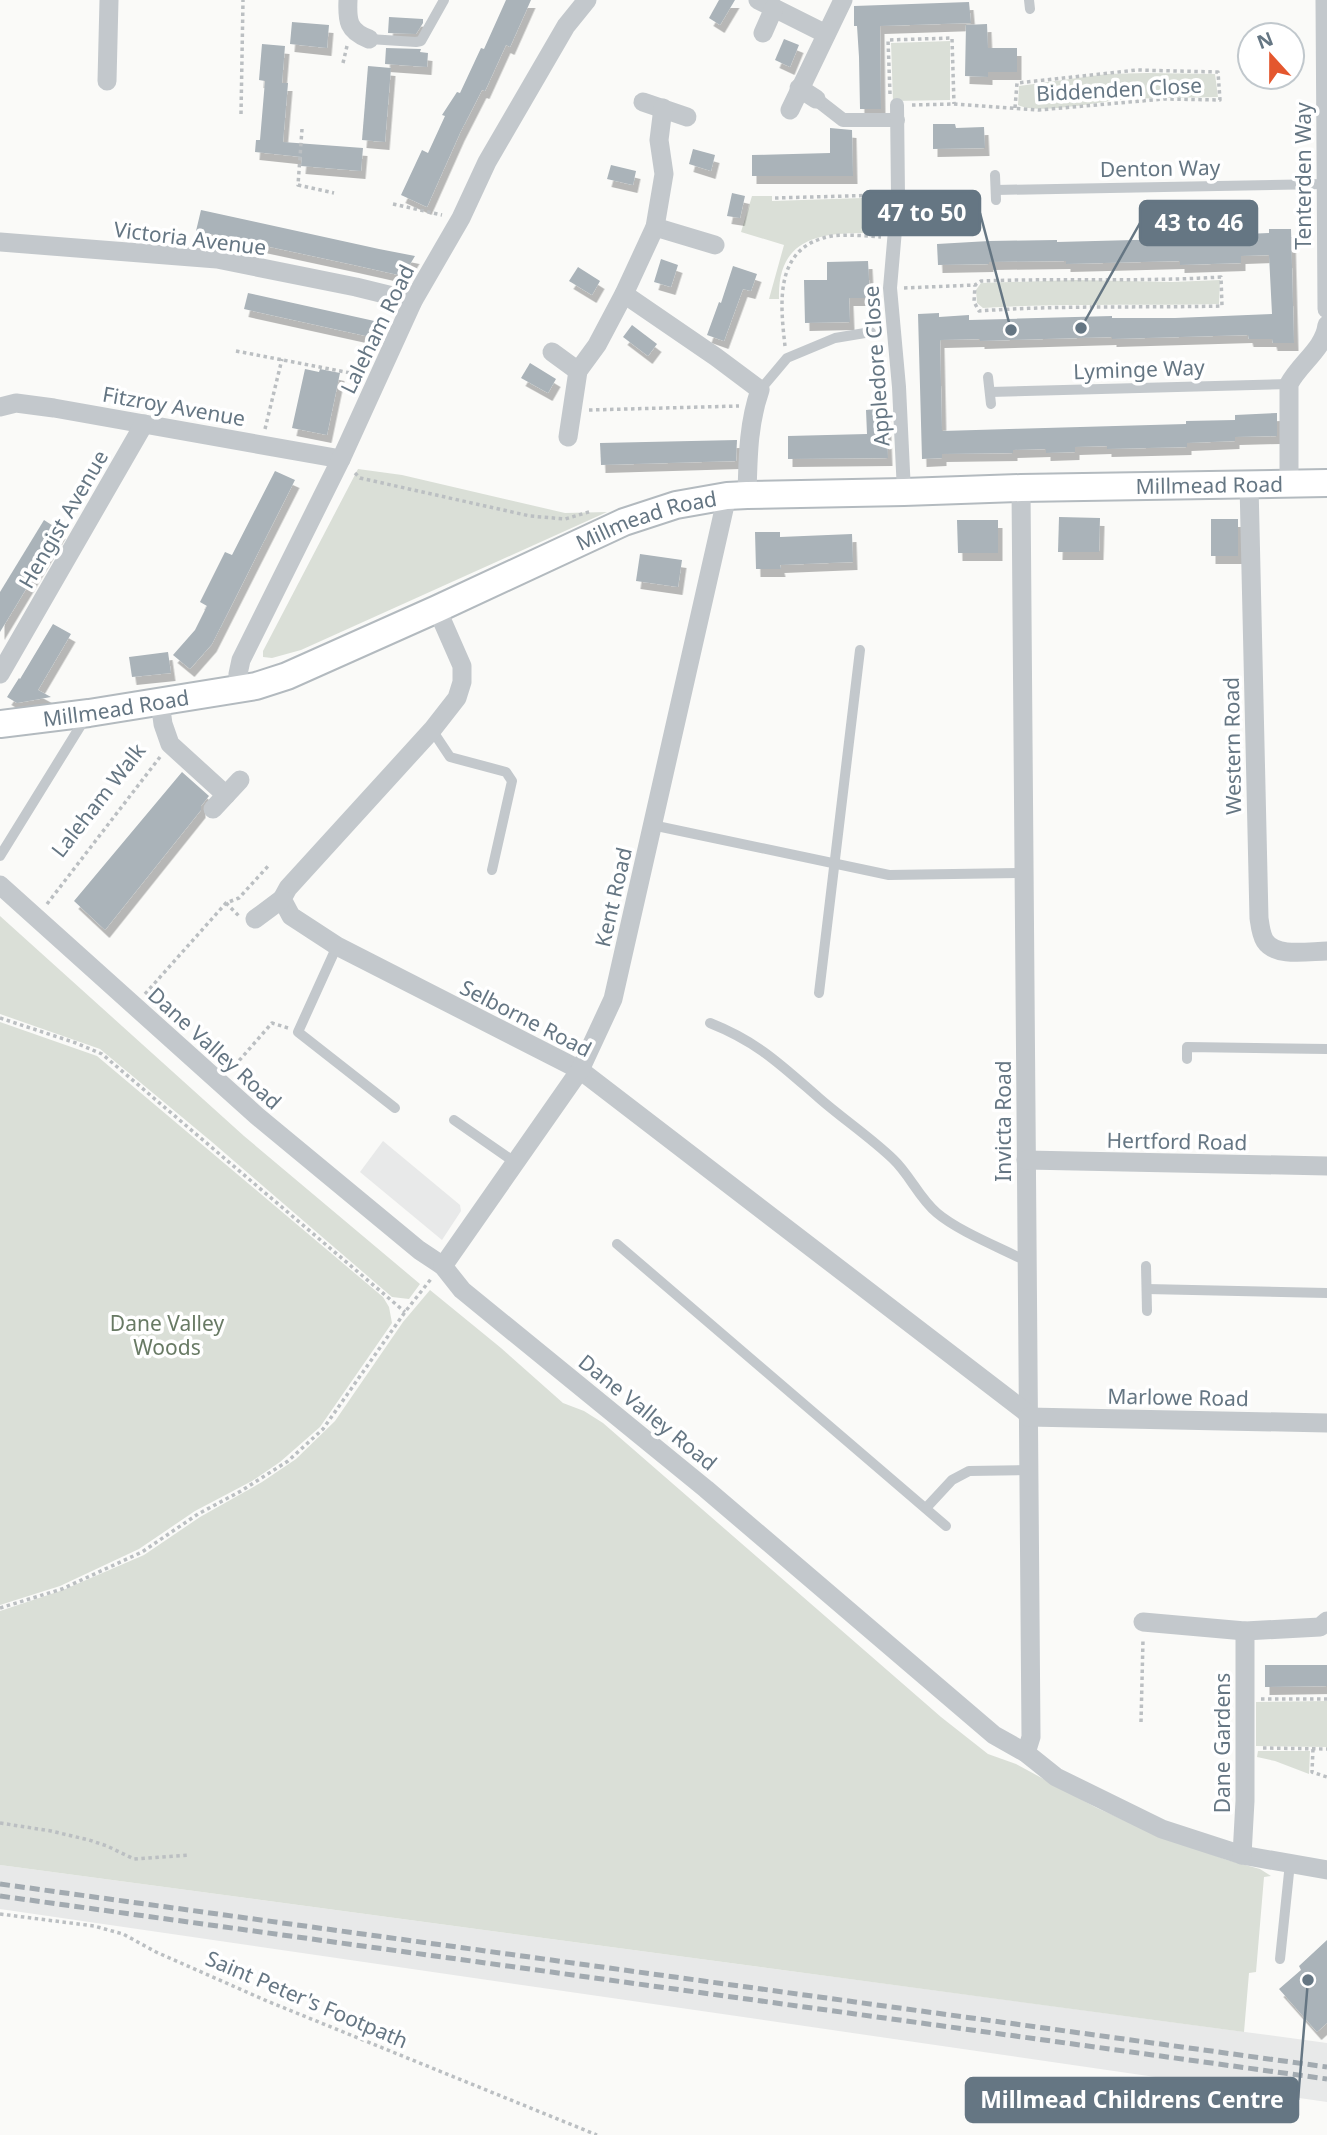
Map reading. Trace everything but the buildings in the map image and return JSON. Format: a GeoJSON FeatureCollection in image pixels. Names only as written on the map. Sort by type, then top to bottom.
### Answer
{"type":"FeatureCollection","features":[{"type":"Feature","properties":{"kind":"main road","name":"Millmead Road"},"geometry":{"type":"LineString","coordinates":[[0,724],[243,690],[287,676],[624,522],[676,505],[737,496],[1327,483]]}},
{"type":"Feature","properties":{"kind":"street"},"geometry":{"type":"LineString","coordinates":[[107,81],[109,0]]}},
{"type":"Feature","properties":{"kind":"street"},"geometry":{"type":"LineString","coordinates":[[348,0],[347,16],[351,27],[369,39]]}},
{"type":"Feature","properties":{"kind":"street","name":"Laleham Road"},"geometry":{"type":"LineString","coordinates":[[243,690],[238,674],[240,660],[341,459],[413,301],[461,218],[487,162],[566,26],[587,0]]}},
{"type":"Feature","properties":{"kind":"street"},"geometry":{"type":"LineString","coordinates":[[790,110],[843,0]]}},
{"type":"Feature","properties":{"kind":"street","name":"Tenterden Way"},"geometry":{"type":"LineString","coordinates":[[1325,0],[1327,309]]}},
{"type":"Feature","properties":{"kind":"street"},"geometry":{"type":"LineString","coordinates":[[763,33],[766,4],[826,34]]}},
{"type":"Feature","properties":{"kind":"street"},"geometry":{"type":"LineString","coordinates":[[799,88],[843,120],[895,110]]}},
{"type":"Feature","properties":{"kind":"street"},"geometry":{"type":"LineString","coordinates":[[643,102],[687,117]]}},
{"type":"Feature","properties":{"kind":"street"},"geometry":{"type":"LineString","coordinates":[[568,437],[578,371],[597,345],[655,227],[664,174],[659,140],[663,108]]}},
{"type":"Feature","properties":{"kind":"street","name":"Appledore Close"},"geometry":{"type":"LineString","coordinates":[[895,110],[898,195],[890,288],[905,492]]}},
{"type":"Feature","properties":{"kind":"street"},"geometry":{"type":"LineString","coordinates":[[655,227],[715,245]]}},
{"type":"Feature","properties":{"kind":"street","name":"Victoria Avenue"},"geometry":{"type":"LineString","coordinates":[[0,242],[217,260],[413,301]]}},
{"type":"Feature","properties":{"kind":"street"},"geometry":{"type":"LineString","coordinates":[[624,294],[716,357],[758,398]]}},
{"type":"Feature","properties":{"kind":"street"},"geometry":{"type":"LineString","coordinates":[[1289,483],[1289,384],[1326,335],[1327,325]]}},
{"type":"Feature","properties":{"kind":"street"},"geometry":{"type":"LineString","coordinates":[[552,352],[578,371]]}},
{"type":"Feature","properties":{"kind":"street","name":"Kent Road"},"geometry":{"type":"LineString","coordinates":[[443,1266],[580,1070],[613,999],[653,825],[737,496],[758,398]]}},
{"type":"Feature","properties":{"kind":"street","name":"Fitzroy Avenue"},"geometry":{"type":"LineString","coordinates":[[0,407],[16,403],[54,408],[341,459]]}},
{"type":"Feature","properties":{"kind":"street","name":"Hengist Avenue"},"geometry":{"type":"LineString","coordinates":[[0,674],[144,424]]}},
{"type":"Feature","properties":{"kind":"street","name":"Western Road"},"geometry":{"type":"LineString","coordinates":[[1249,484],[1259,918],[1266,942],[1273,948],[1282,951],[1327,951]]}},
{"type":"Feature","properties":{"kind":"street","name":"Invicta Road"},"geometry":{"type":"LineString","coordinates":[[1021,488],[1031,1737],[1026,1753]]}},
{"type":"Feature","properties":{"kind":"street"},"geometry":{"type":"LineString","coordinates":[[255,919],[282,899],[288,888],[432,730],[457,698],[462,682],[462,666],[437,609]]}},
{"type":"Feature","properties":{"kind":"street","name":"Laleham Walk"},"geometry":{"type":"LineString","coordinates":[[160,702],[163,724],[170,744]]}},
{"type":"Feature","properties":{"kind":"street"},"geometry":{"type":"LineString","coordinates":[[170,744],[219,802],[240,780]]}},
{"type":"Feature","properties":{"kind":"street","name":"Dane Valley Road"},"geometry":{"type":"LineString","coordinates":[[0,885],[257,1116],[419,1250],[443,1266],[462,1290],[706,1489],[994,1735],[1026,1753],[1056,1777],[1162,1829],[1242,1855],[1327,1870]]}},
{"type":"Feature","properties":{"kind":"street","name":"Selborne Road"},"geometry":{"type":"LineString","coordinates":[[282,899],[291,916],[337,946],[580,1070],[1028,1415]]}},
{"type":"Feature","properties":{"kind":"street","name":"Hertford Road"},"geometry":{"type":"LineString","coordinates":[[1026,1160],[1327,1166]]}},
{"type":"Feature","properties":{"kind":"street","name":"Marlowe Road"},"geometry":{"type":"LineString","coordinates":[[1028,1415],[1327,1423]]}},
{"type":"Feature","properties":{"kind":"street"},"geometry":{"type":"LineString","coordinates":[[1143,1622],[1245,1631],[1320,1627],[1327,1621]]}},
{"type":"Feature","properties":{"kind":"street","name":"Dane Gardens"},"geometry":{"type":"LineString","coordinates":[[1242,1855],[1245,1631]]}},
{"type":"Feature","properties":{"kind":"lane"},"geometry":{"type":"LineString","coordinates":[[369,39],[421,41],[444,0]]}},
{"type":"Feature","properties":{"kind":"lane","name":"Denton Way"},"geometry":{"type":"LineString","coordinates":[[995,176],[996,195],[1325,184]]}},
{"type":"Feature","properties":{"kind":"lane"},"geometry":{"type":"LineString","coordinates":[[758,398],[787,358],[835,338],[872,332]]}},
{"type":"Feature","properties":{"kind":"lane"},"geometry":{"type":"LineString","coordinates":[[988,377],[991,404]]}},
{"type":"Feature","properties":{"kind":"lane","name":"Lyminge Way"},"geometry":{"type":"LineString","coordinates":[[990,392],[1289,384]]}},
{"type":"Feature","properties":{"kind":"lane"},"geometry":{"type":"LineString","coordinates":[[819,993],[860,650]]}},
{"type":"Feature","properties":{"kind":"lane"},"geometry":{"type":"LineString","coordinates":[[0,856],[89,713]]}},
{"type":"Feature","properties":{"kind":"lane"},"geometry":{"type":"LineString","coordinates":[[432,730],[450,757],[506,772],[512,781],[492,870]]}},
{"type":"Feature","properties":{"kind":"lane"},"geometry":{"type":"LineString","coordinates":[[653,825],[889,876],[1023,873]]}},
{"type":"Feature","properties":{"kind":"lane"},"geometry":{"type":"LineString","coordinates":[[337,946],[298,1032],[396,1108]]}},
{"type":"Feature","properties":{"kind":"lane"},"geometry":{"type":"LineString","coordinates":[[710,1023],[738,1034],[793,1074],[892,1158],[936,1212],[1026,1261]]}},
{"type":"Feature","properties":{"kind":"lane"},"geometry":{"type":"LineString","coordinates":[[1186,1059],[1187,1047],[1327,1049]]}},
{"type":"Feature","properties":{"kind":"lane"},"geometry":{"type":"LineString","coordinates":[[454,1120],[516,1163]]}},
{"type":"Feature","properties":{"kind":"lane"},"geometry":{"type":"LineString","coordinates":[[617,1244],[946,1526]]}},
{"type":"Feature","properties":{"kind":"lane"},"geometry":{"type":"LineString","coordinates":[[1146,1266],[1147,1311]]}},
{"type":"Feature","properties":{"kind":"lane"},"geometry":{"type":"LineString","coordinates":[[1147,1289],[1327,1293]]}},
{"type":"Feature","properties":{"kind":"lane"},"geometry":{"type":"LineString","coordinates":[[926,1508],[952,1480],[969,1471],[1028,1470]]}},
{"type":"Feature","properties":{"kind":"lane"},"geometry":{"type":"LineString","coordinates":[[1280,1959],[1290,1863]]}},
{"type":"Feature","properties":{"kind":"path"},"geometry":{"type":"LineString","coordinates":[[241,114],[243,0]]}},
{"type":"Feature","properties":{"kind":"path"},"geometry":{"type":"LineString","coordinates":[[954,104],[952,38],[888,40],[895,110],[954,104],[1015,108]]}},
{"type":"Feature","properties":{"kind":"path","name":"Biddenden Close"},"geometry":{"type":"LineString","coordinates":[[1137,70],[1218,72],[1220,100],[1164,99],[1039,110],[1015,108],[1017,83],[1137,70]]}},
{"type":"Feature","properties":{"kind":"path"},"geometry":{"type":"LineString","coordinates":[[302,129],[298,185],[334,193]]}},
{"type":"Feature","properties":{"kind":"path"},"geometry":{"type":"LineString","coordinates":[[775,198],[898,195]]}},
{"type":"Feature","properties":{"kind":"path"},"geometry":{"type":"LineString","coordinates":[[393,204],[461,218]]}},
{"type":"Feature","properties":{"kind":"path"},"geometry":{"type":"LineString","coordinates":[[787,358],[781,322],[781,288],[796,257],[812,244],[831,236],[894,237]]}},
{"type":"Feature","properties":{"kind":"path"},"geometry":{"type":"LineString","coordinates":[[890,288],[975,285],[981,281],[1056,278],[1172,280],[1221,277],[1222,306],[1042,306],[979,311],[974,302],[975,285]]}},
{"type":"Feature","properties":{"kind":"path"},"geometry":{"type":"LineString","coordinates":[[236,351],[359,375],[376,381]]}},
{"type":"Feature","properties":{"kind":"path"},"geometry":{"type":"LineString","coordinates":[[261,445],[282,359]]}},
{"type":"Feature","properties":{"kind":"path"},"geometry":{"type":"LineString","coordinates":[[570,410],[758,398]]}},
{"type":"Feature","properties":{"kind":"path"},"geometry":{"type":"LineString","coordinates":[[341,459],[360,478],[459,502],[530,516],[565,519],[600,509],[624,522]]}},
{"type":"Feature","properties":{"kind":"path","name":"Laleham Walk"},"geometry":{"type":"LineString","coordinates":[[36,919],[170,744]]}},
{"type":"Feature","properties":{"kind":"path"},"geometry":{"type":"LineString","coordinates":[[134,1006],[226,903],[239,898],[270,864]]}},
{"type":"Feature","properties":{"kind":"path"},"geometry":{"type":"LineString","coordinates":[[0,1018],[76,1043],[102,1055],[405,1312]]}},
{"type":"Feature","properties":{"kind":"path"},"geometry":{"type":"LineString","coordinates":[[219,1083],[272,1023],[298,1032]]}},
{"type":"Feature","properties":{"kind":"path"},"geometry":{"type":"LineString","coordinates":[[0,1608],[62,1589],[142,1552],[198,1514],[288,1461],[323,1429],[405,1312],[443,1266]]}},
{"type":"Feature","properties":{"kind":"path"},"geometry":{"type":"LineString","coordinates":[[1140,1722],[1143,1622]]}},
{"type":"Feature","properties":{"kind":"path"},"geometry":{"type":"LineString","coordinates":[[1245,1699],[1327,1699]]}},
{"type":"Feature","properties":{"kind":"path"},"geometry":{"type":"LineString","coordinates":[[1245,1747],[1327,1749]]}},
{"type":"Feature","properties":{"kind":"path"},"geometry":{"type":"LineString","coordinates":[[1313,1749],[1312,1772],[1327,1777]]}},
{"type":"Feature","properties":{"kind":"path"},"geometry":{"type":"LineString","coordinates":[[0,1823],[89,1840],[134,1859],[190,1855]]}},
{"type":"Feature","properties":{"kind":"path","name":"Saint Peter's Footpath"},"geometry":{"type":"LineString","coordinates":[[0,1914],[94,1926],[123,1934],[156,1952],[267,2001],[597,2135]]}},
{"type":"Feature","properties":{"kind":"shaded area"},"geometry":{"type":"Polygon","coordinates":[[[383,1141],[460,1205],[461,1211],[442,1240],[360,1172],[383,1141]]]}},
{"type":"Feature","properties":{"kind":"shaded area"},"geometry":{"type":"Polygon","coordinates":[[[0,1865],[1327,2043],[1327,2102],[0,1909],[0,1865]]]}},
{"type":"Feature","properties":{"kind":"green space"},"geometry":{"type":"Polygon","coordinates":[[[950,41],[950,100],[893,101],[891,43],[950,41]]]}},
{"type":"Feature","properties":{"kind":"green space"},"geometry":{"type":"Polygon","coordinates":[[[1107,74],[1215,74],[1218,97],[1132,99],[1039,109],[1018,105],[1019,86],[1107,74]]]}},
{"type":"Feature","properties":{"kind":"green space"},"geometry":{"type":"Polygon","coordinates":[[[752,196],[772,196],[772,201],[892,197],[888,233],[830,235],[799,246],[788,258],[781,275],[779,299],[769,299],[784,245],[741,232],[752,196]]]}},
{"type":"Feature","properties":{"kind":"green space"},"geometry":{"type":"Polygon","coordinates":[[[1220,280],[1219,304],[983,308],[977,303],[976,290],[981,283],[1220,280]]]}},
{"type":"Feature","properties":{"kind":"green space"},"geometry":{"type":"Polygon","coordinates":[[[358,469],[402,475],[565,513],[607,512],[301,650],[272,658],[263,657],[263,651],[358,469]]]}},
{"type":"Feature","properties":{"kind":"green space"},"geometry":{"type":"Polygon","coordinates":[[[0,916],[244,1136],[420,1284],[409,1299],[392,1297],[100,1049],[0,1014],[0,916]]]}},
{"type":"Feature","properties":{"kind":"green space","name":"Dane Valley Woods"},"geometry":{"type":"Polygon","coordinates":[[[0,1022],[97,1056],[383,1297],[389,1307],[392,1323],[320,1427],[280,1462],[252,1481],[195,1511],[139,1549],[60,1586],[0,1605],[0,1022]]]}},
{"type":"Feature","properties":{"kind":"green space"},"geometry":{"type":"Polygon","coordinates":[[[430,1290],[563,1403],[584,1411],[603,1423],[941,1717],[988,1754],[1016,1764],[1097,1808],[1146,1830],[1227,1860],[1260,1869],[1271,1876],[1264,1877],[1256,1972],[1249,1973],[1244,2032],[0,1865],[0,1611],[63,1590],[144,1555],[200,1517],[262,1482],[296,1459],[335,1421],[403,1322],[430,1290]]]}},
{"type":"Feature","properties":{"kind":"green space"},"geometry":{"type":"Polygon","coordinates":[[[1327,1701],[1327,1747],[1256,1746],[1256,1702],[1327,1701]]]}},
{"type":"Feature","properties":{"kind":"green space"},"geometry":{"type":"Polygon","coordinates":[[[1258,1751],[1310,1751],[1309,1774],[1257,1757],[1258,1751]]]}},
{"type":"Feature","properties":{"kind":"railway"},"geometry":{"type":"LineString","coordinates":[[0,1884],[1327,2067]]}},
{"type":"Feature","properties":{"kind":"railway"},"geometry":{"type":"LineString","coordinates":[[0,1896],[1327,2079]]}},
{"type":"Feature","properties":{"kind":"place","name":"43 to 46"},"geometry":{"type":"Point","coordinates":[1081,328]}},
{"type":"Feature","properties":{"kind":"place","name":"47 to 50"},"geometry":{"type":"Point","coordinates":[1011,330]}},
{"type":"Feature","properties":{"kind":"place","name":"Millmead Childrens Centre"},"geometry":{"type":"Point","coordinates":[1308,1980]}}]}
